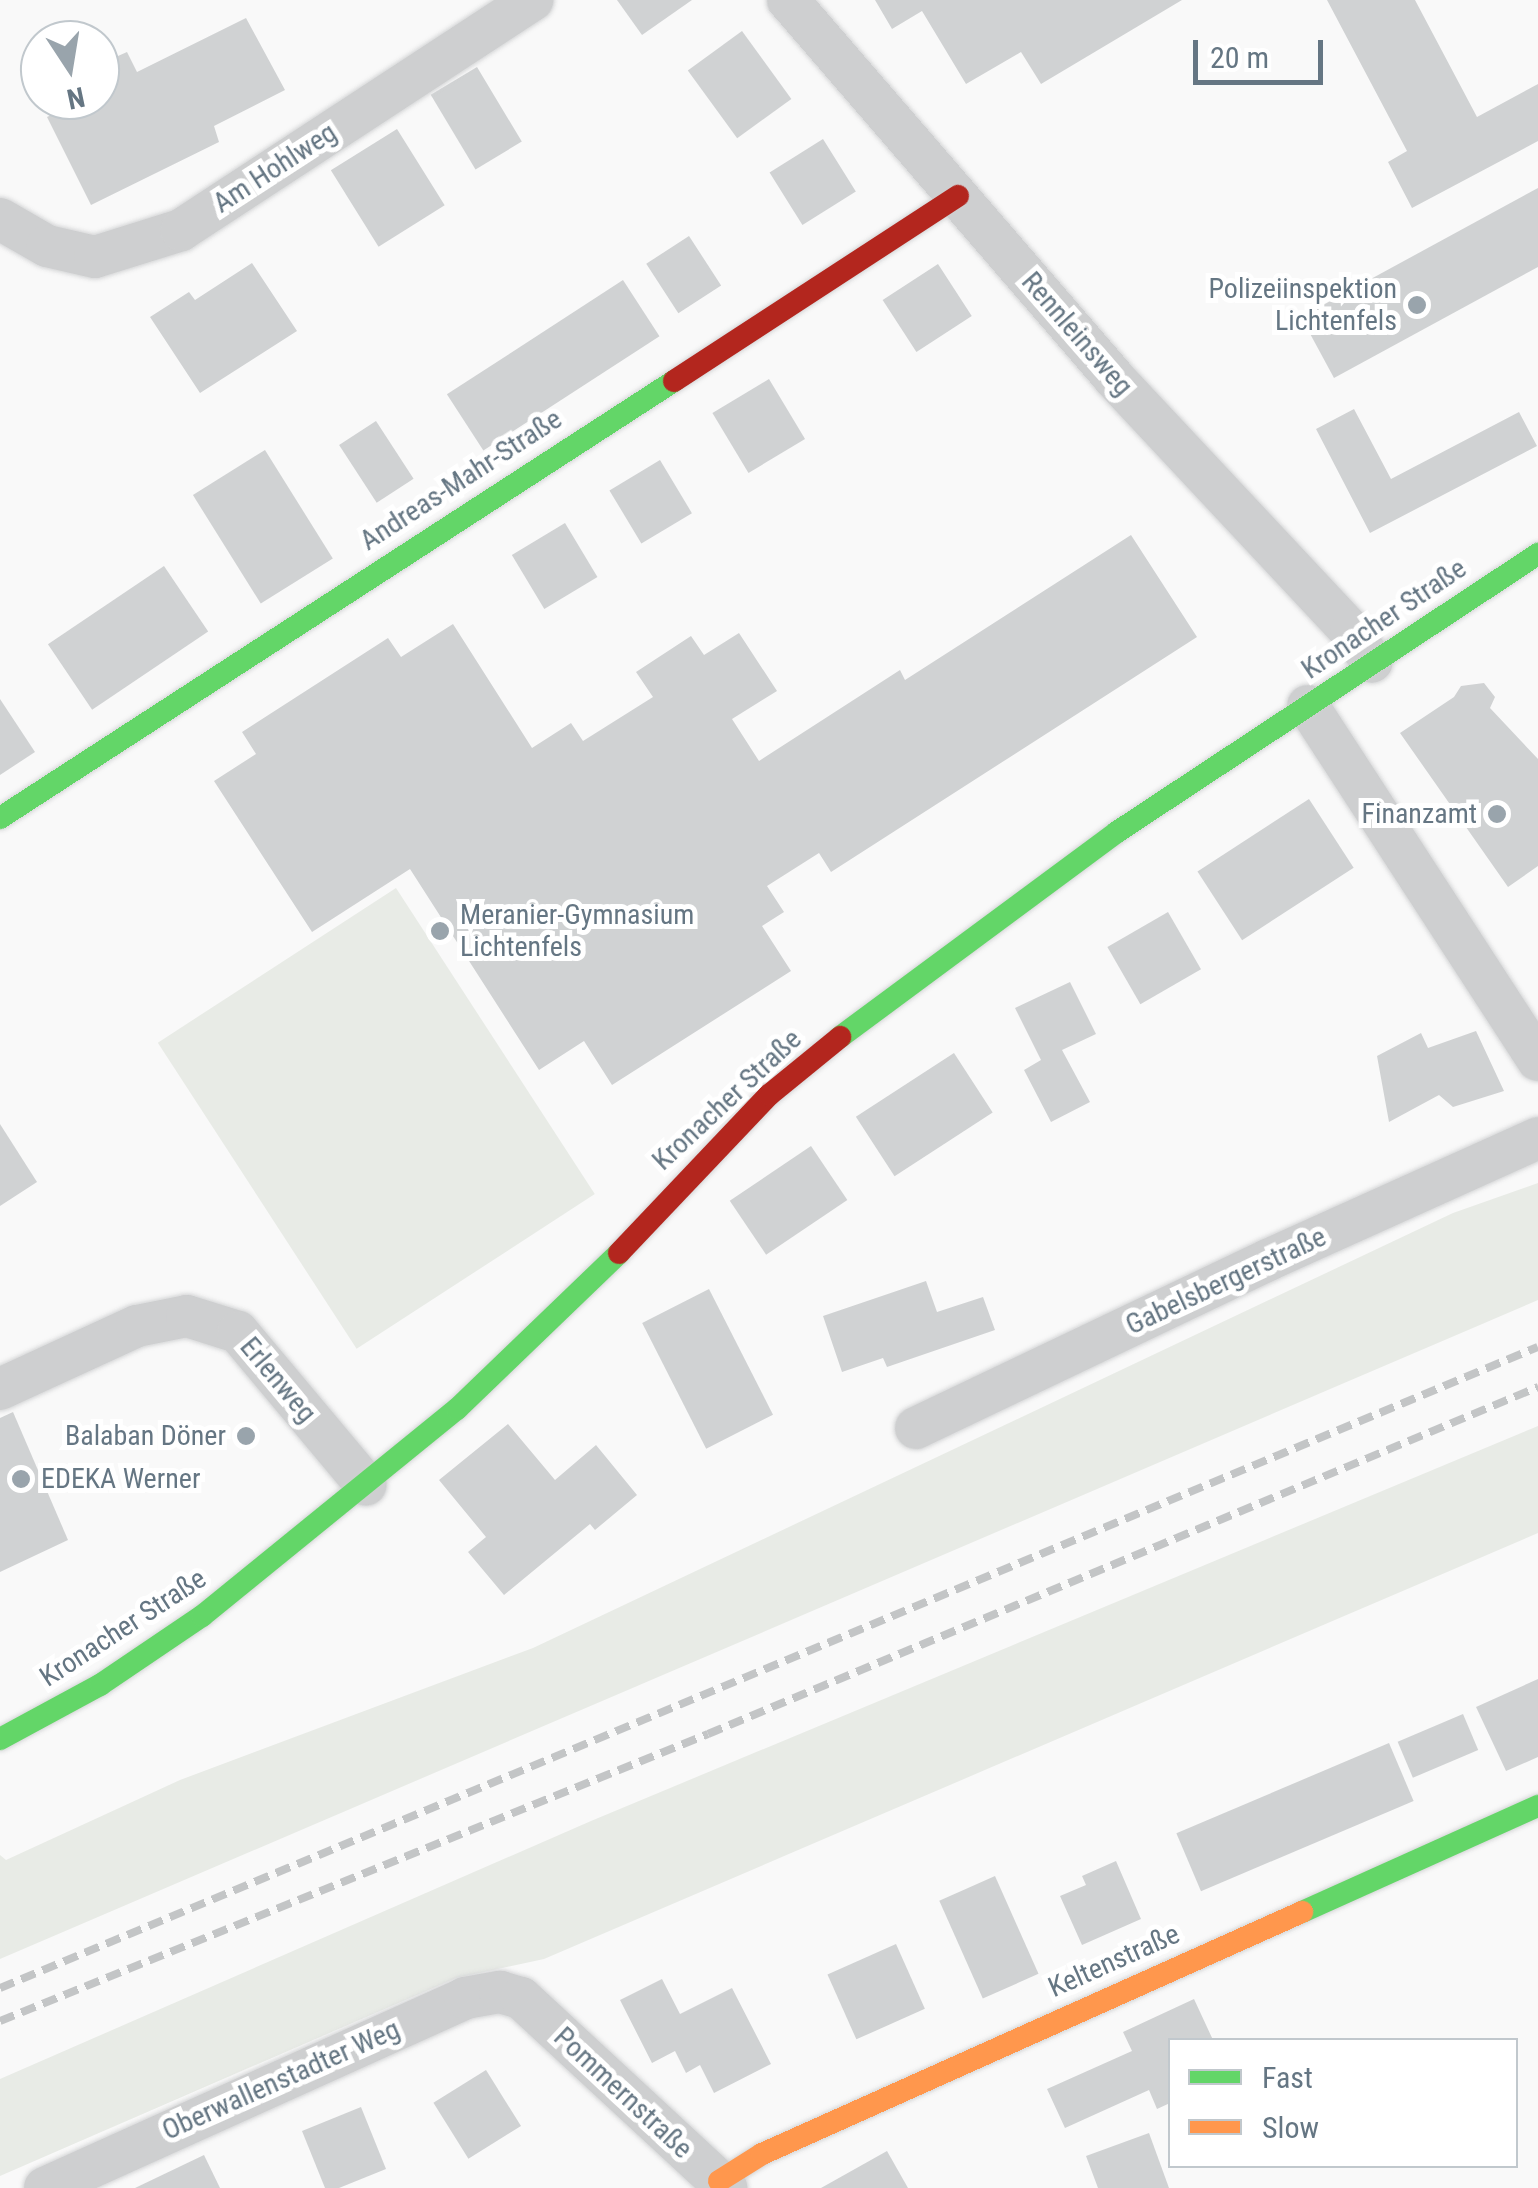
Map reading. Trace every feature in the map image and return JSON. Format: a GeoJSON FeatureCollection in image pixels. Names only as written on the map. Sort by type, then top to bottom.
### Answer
{"type":"FeatureCollection","features":[{"type":"Feature","properties":{"kind":"street","name":"Am Hohlweg"},"geometry":{"type":"LineString","coordinates":[[0,219],[47,246],[95,257],[181,230],[532,0]]}},
{"type":"Feature","properties":{"kind":"street","name":"Rennleinsweg"},"geometry":{"type":"LineString","coordinates":[[788,0],[1113,377],[1351,631],[1372,662]]}},
{"type":"Feature","properties":{"kind":"street","name":"Andreas-Mahr-Straße"},"geometry":{"type":"LineString","coordinates":[[0,818],[958,196]]}},
{"type":"Feature","properties":{"kind":"street","name":"Kronacher Straße"},"geometry":{"type":"LineString","coordinates":[[0,1739],[100,1685],[202,1616],[366,1485],[533,1340],[769,1094],[944,956],[1117,832],[1538,554]]}},
{"type":"Feature","properties":{"kind":"street"},"geometry":{"type":"LineString","coordinates":[[1308,706],[1538,1060]]}},
{"type":"Feature","properties":{"kind":"street","name":"Gabelsbergerstraße"},"geometry":{"type":"LineString","coordinates":[[916,1428],[1268,1260],[1538,1138]]}},
{"type":"Feature","properties":{"kind":"street","name":"Erlenweg"},"geometry":{"type":"LineString","coordinates":[[0,1389],[137,1326],[188,1316],[238,1332],[366,1485]]}},
{"type":"Feature","properties":{"kind":"street","name":"Keltenstraße"},"geometry":{"type":"LineString","coordinates":[[722,2184],[762,2154],[1538,1806]]}},
{"type":"Feature","properties":{"kind":"street","name":"Oberwallenstadter Weg"},"geometry":{"type":"LineString","coordinates":[[46,2188],[465,1998],[500,1992],[521,1998]]}},
{"type":"Feature","properties":{"kind":"street","name":"Pommernstraße"},"geometry":{"type":"LineString","coordinates":[[521,1998],[722,2184]]}},
{"type":"Feature","properties":{"kind":"shaded area"},"geometry":{"type":"Polygon","coordinates":[[[396,888],[595,1194],[357,1349],[158,1043],[396,888]]]}},
{"type":"Feature","properties":{"kind":"shaded area"},"geometry":{"type":"Polygon","coordinates":[[[1538,1183],[1538,1300],[0,1959],[0,1855],[6,1860],[180,1780],[533,1648],[1453,1213],[1538,1183]]]}},
{"type":"Feature","properties":{"kind":"shaded area"},"geometry":{"type":"Polygon","coordinates":[[[1538,1426],[1538,1533],[544,1959],[456,1978],[0,2176],[0,2079],[591,1821],[1538,1426]]]}},
{"type":"Feature","properties":{"kind":"building"},"geometry":{"type":"Polygon","coordinates":[[[617,0],[692,0],[642,35],[617,0]]]}},
{"type":"Feature","properties":{"kind":"building"},"geometry":{"type":"Polygon","coordinates":[[[875,0],[1182,0],[1041,84],[1021,52],[966,84],[922,11],[892,29],[875,0]]]}},
{"type":"Feature","properties":{"kind":"building"},"geometry":{"type":"Polygon","coordinates":[[[1327,0],[1415,0],[1477,117],[1538,84],[1538,141],[1412,208],[1388,162],[1407,151],[1327,0]]]}},
{"type":"Feature","properties":{"kind":"building"},"geometry":{"type":"Polygon","coordinates":[[[246,18],[285,90],[214,126],[219,142],[91,205],[48,120],[120,120],[120,55],[127,52],[137,72],[246,18]]]}},
{"type":"Feature","properties":{"kind":"building"},"geometry":{"type":"Polygon","coordinates":[[[742,31],[791,99],[737,138],[688,70],[742,31]]]}},
{"type":"Feature","properties":{"kind":"building"},"geometry":{"type":"Polygon","coordinates":[[[477,67],[522,142],[476,169],[431,95],[477,67]]]}},
{"type":"Feature","properties":{"kind":"building"},"geometry":{"type":"Polygon","coordinates":[[[397,129],[445,205],[379,247],[331,170],[397,129]]]}},
{"type":"Feature","properties":{"kind":"building"},"geometry":{"type":"Polygon","coordinates":[[[823,139],[856,192],[802,225],[770,172],[823,139]]]}},
{"type":"Feature","properties":{"kind":"building"},"geometry":{"type":"Polygon","coordinates":[[[1538,188],[1538,267],[1334,378],[1301,317],[1538,188]]]}},
{"type":"Feature","properties":{"kind":"building"},"geometry":{"type":"Polygon","coordinates":[[[689,236],[721,285],[678,313],[646,264],[689,236]]]}},
{"type":"Feature","properties":{"kind":"building"},"geometry":{"type":"Polygon","coordinates":[[[252,263],[297,331],[200,393],[150,317],[189,292],[195,300],[252,263]]]}},
{"type":"Feature","properties":{"kind":"building"},"geometry":{"type":"Polygon","coordinates":[[[938,264],[972,316],[916,352],[883,300],[938,264]]]}},
{"type":"Feature","properties":{"kind":"building"},"geometry":{"type":"Polygon","coordinates":[[[623,280],[659,336],[483,451],[447,394],[623,280]]]}},
{"type":"Feature","properties":{"kind":"building"},"geometry":{"type":"Polygon","coordinates":[[[769,379],[805,439],[748,473],[712,413],[769,379]]]}},
{"type":"Feature","properties":{"kind":"building"},"geometry":{"type":"Polygon","coordinates":[[[1354,409],[1391,479],[1519,412],[1537,446],[1370,533],[1316,429],[1354,409]]]}},
{"type":"Feature","properties":{"kind":"building"},"geometry":{"type":"Polygon","coordinates":[[[376,421],[414,479],[377,503],[339,445],[376,421]]]}},
{"type":"Feature","properties":{"kind":"building"},"geometry":{"type":"Polygon","coordinates":[[[265,450],[333,559],[261,604],[193,495],[265,450]]]}},
{"type":"Feature","properties":{"kind":"building"},"geometry":{"type":"Polygon","coordinates":[[[660,460],[692,513],[641,544],[609,490],[660,460]]]}},
{"type":"Feature","properties":{"kind":"building"},"geometry":{"type":"Polygon","coordinates":[[[565,523],[597,577],[544,609],[512,555],[565,523]]]}},
{"type":"Feature","properties":{"kind":"building"},"geometry":{"type":"Polygon","coordinates":[[[1131,535],[1197,637],[831,872],[819,853],[767,886],[784,912],[762,926],[791,971],[612,1085],[584,1041],[539,1070],[410,869],[312,932],[214,781],[256,754],[242,732],[388,638],[401,657],[453,624],[532,748],[571,723],[583,741],[653,697],[636,672],[691,636],[704,655],[739,633],[777,691],[732,719],[759,761],[900,670],[905,680],[1131,535]]]}},
{"type":"Feature","properties":{"kind":"building"},"geometry":{"type":"Polygon","coordinates":[[[164,566],[208,631],[92,710],[48,644],[164,566]]]}},
{"type":"Feature","properties":{"kind":"building","name":"Finanzamt"},"geometry":{"type":"Polygon","coordinates":[[[1484,683],[1495,697],[1490,708],[1538,759],[1538,866],[1508,887],[1400,733],[1454,697],[1461,686],[1484,683]]]}},
{"type":"Feature","properties":{"kind":"building"},"geometry":{"type":"Polygon","coordinates":[[[0,699],[35,752],[0,775],[0,699]]]}},
{"type":"Feature","properties":{"kind":"building"},"geometry":{"type":"Polygon","coordinates":[[[1309,799],[1354,868],[1242,940],[1197,871],[1309,799]]]}},
{"type":"Feature","properties":{"kind":"building"},"geometry":{"type":"Polygon","coordinates":[[[1168,912],[1201,969],[1140,1004],[1107,947],[1168,912]]]}},
{"type":"Feature","properties":{"kind":"building"},"geometry":{"type":"Polygon","coordinates":[[[1070,982],[1096,1034],[1062,1050],[1090,1102],[1051,1122],[1024,1070],[1041,1060],[1015,1008],[1070,982]]]}},
{"type":"Feature","properties":{"kind":"building"},"geometry":{"type":"Polygon","coordinates":[[[1476,1031],[1504,1091],[1453,1107],[1439,1095],[1389,1122],[1377,1056],[1421,1033],[1428,1048],[1476,1031]]]}},
{"type":"Feature","properties":{"kind":"building"},"geometry":{"type":"Polygon","coordinates":[[[954,1053],[993,1113],[895,1176],[856,1117],[954,1053]]]}},
{"type":"Feature","properties":{"kind":"building"},"geometry":{"type":"Polygon","coordinates":[[[0,1124],[37,1182],[0,1206],[0,1124]]]}},
{"type":"Feature","properties":{"kind":"building"},"geometry":{"type":"Polygon","coordinates":[[[811,1146],[847,1200],[766,1255],[730,1201],[811,1146]]]}},
{"type":"Feature","properties":{"kind":"building"},"geometry":{"type":"Polygon","coordinates":[[[926,1281],[937,1312],[983,1297],[995,1330],[887,1367],[883,1358],[842,1372],[823,1316],[926,1281]]]}},
{"type":"Feature","properties":{"kind":"building"},"geometry":{"type":"Polygon","coordinates":[[[709,1289],[773,1415],[706,1449],[642,1323],[709,1289]]]}},
{"type":"Feature","properties":{"kind":"building","name":"EDEKA Werner"},"geometry":{"type":"Polygon","coordinates":[[[13,1412],[68,1540],[0,1572],[0,1418],[13,1412]]]}},
{"type":"Feature","properties":{"kind":"building"},"geometry":{"type":"Polygon","coordinates":[[[508,1424],[555,1480],[596,1445],[637,1495],[595,1530],[590,1524],[504,1595],[468,1552],[486,1537],[439,1480],[508,1424]]]}},
{"type":"Feature","properties":{"kind":"building"},"geometry":{"type":"Polygon","coordinates":[[[1538,1679],[1538,1757],[1506,1771],[1476,1707],[1538,1679]]]}},
{"type":"Feature","properties":{"kind":"building"},"geometry":{"type":"Polygon","coordinates":[[[1463,1714],[1478,1750],[1413,1778],[1398,1742],[1463,1714]]]}},
{"type":"Feature","properties":{"kind":"building"},"geometry":{"type":"Polygon","coordinates":[[[1389,1743],[1414,1801],[1201,1891],[1176,1833],[1389,1743]]]}},
{"type":"Feature","properties":{"kind":"building"},"geometry":{"type":"Polygon","coordinates":[[[1116,1861],[1141,1919],[1082,1945],[1060,1896],[1086,1885],[1082,1876],[1116,1861]]]}},
{"type":"Feature","properties":{"kind":"building"},"geometry":{"type":"Polygon","coordinates":[[[995,1876],[1039,1974],[983,1999],[939,1901],[995,1876]]]}},
{"type":"Feature","properties":{"kind":"building"},"geometry":{"type":"Polygon","coordinates":[[[896,1944],[925,2009],[856,2039],[827,1975],[896,1944]]]}},
{"type":"Feature","properties":{"kind":"building"},"geometry":{"type":"Polygon","coordinates":[[[662,1979],[680,2014],[732,1988],[771,2064],[714,2093],[700,2065],[686,2073],[675,2051],[652,2063],[620,2000],[662,1979]]]}},
{"type":"Feature","properties":{"kind":"building"},"geometry":{"type":"Polygon","coordinates":[[[1194,1999],[1212,2038],[1168,2038],[1168,2104],[1157,2109],[1149,2090],[1065,2128],[1047,2089],[1132,2051],[1123,2032],[1194,1999]]]}},
{"type":"Feature","properties":{"kind":"building"},"geometry":{"type":"Polygon","coordinates":[[[486,2070],[521,2126],[468,2159],[433,2103],[486,2070]]]}},
{"type":"Feature","properties":{"kind":"building"},"geometry":{"type":"Polygon","coordinates":[[[361,2107],[386,2169],[339,2188],[325,2188],[302,2131],[361,2107]]]}},
{"type":"Feature","properties":{"kind":"building"},"geometry":{"type":"Polygon","coordinates":[[[1149,2133],[1169,2188],[1098,2188],[1086,2156],[1149,2133]]]}},
{"type":"Feature","properties":{"kind":"building"},"geometry":{"type":"Polygon","coordinates":[[[887,2151],[908,2188],[821,2188],[887,2151]]]}},
{"type":"Feature","properties":{"kind":"building"},"geometry":{"type":"Polygon","coordinates":[[[204,2155],[220,2188],[135,2188],[204,2155]]]}},
{"type":"Feature","properties":{"kind":"railway"},"geometry":{"type":"LineString","coordinates":[[0,1988],[1538,1347]]}},
{"type":"Feature","properties":{"kind":"railway"},"geometry":{"type":"LineString","coordinates":[[0,2021],[708,1734],[1538,1387]]}},
{"type":"Feature","properties":{"kind":"traffic: fast"},"geometry":{"type":"LineString","coordinates":[[0,818],[674,381]]}},
{"type":"Feature","properties":{"kind":"traffic: fast"},"geometry":{"type":"LineString","coordinates":[[840,1037],[1117,832],[1538,554]]}},
{"type":"Feature","properties":{"kind":"traffic: fast"},"geometry":{"type":"LineString","coordinates":[[0,1739],[100,1685],[202,1616],[457,1409],[619,1253]]}},
{"type":"Feature","properties":{"kind":"traffic: fast"},"geometry":{"type":"LineString","coordinates":[[1302,1912],[1538,1806]]}},
{"type":"Feature","properties":{"kind":"traffic: slow"},"geometry":{"type":"LineString","coordinates":[[719,2181],[762,2154],[1302,1912]]}},
{"type":"Feature","properties":{"kind":"traffic: jam"},"geometry":{"type":"LineString","coordinates":[[674,381],[958,196]]}},
{"type":"Feature","properties":{"kind":"traffic: jam"},"geometry":{"type":"LineString","coordinates":[[619,1253],[769,1095],[840,1037]]}},
{"type":"Feature","properties":{"kind":"place","name":"Polizeiinspektion Lichtenfels"},"geometry":{"type":"Point","coordinates":[1417,305]}},
{"type":"Feature","properties":{"kind":"place","name":"Finanzamt"},"geometry":{"type":"Point","coordinates":[1497,814]}},
{"type":"Feature","properties":{"kind":"place","name":"Meranier-Gymnasium Lichtenfels"},"geometry":{"type":"Point","coordinates":[440,931]}},
{"type":"Feature","properties":{"kind":"place","name":"Balaban Döner"},"geometry":{"type":"Point","coordinates":[246,1436]}},
{"type":"Feature","properties":{"kind":"place","name":"EDEKA Werner"},"geometry":{"type":"Point","coordinates":[21,1479]}}]}
